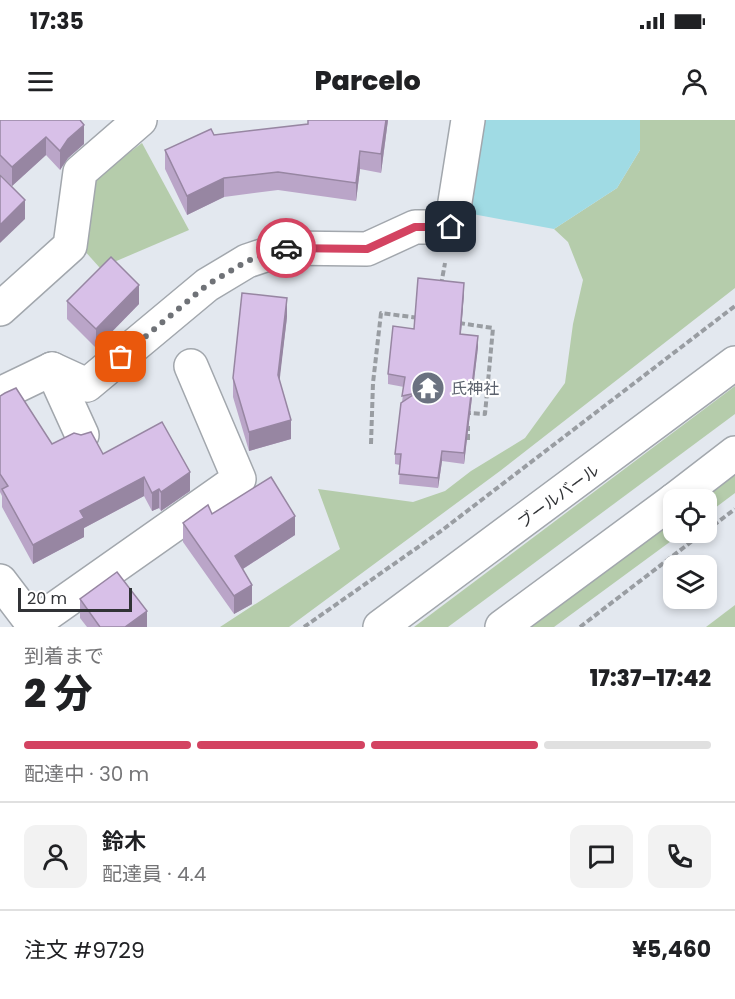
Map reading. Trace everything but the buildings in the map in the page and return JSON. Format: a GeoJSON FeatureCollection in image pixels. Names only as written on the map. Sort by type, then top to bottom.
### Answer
{"type":"FeatureCollection","features":[{"type":"Feature","properties":{"kind":"street"},"geometry":{"type":"LineString","coordinates":[[0,309],[70,246],[80,172],[140,120]]}},
{"type":"Feature","properties":{"kind":"street"},"geometry":{"type":"LineString","coordinates":[[52,369],[87,385],[207,285],[247,261],[286,248],[367,249],[415,227],[451,227],[468,120]]}},
{"type":"Feature","properties":{"kind":"street","name":"ブールバール"},"geometry":{"type":"LineString","coordinates":[[380,627],[735,363]]}},
{"type":"Feature","properties":{"kind":"street"},"geometry":{"type":"LineString","coordinates":[[0,581],[34,625],[239,479],[190,366]]}},
{"type":"Feature","properties":{"kind":"street"},"geometry":{"type":"LineString","coordinates":[[0,394],[52,369]]}},
{"type":"Feature","properties":{"kind":"street"},"geometry":{"type":"LineString","coordinates":[[52,369],[82,435]]}},
{"type":"Feature","properties":{"kind":"street"},"geometry":{"type":"LineString","coordinates":[[688,489],[735,453]]}},
{"type":"Feature","properties":{"kind":"street"},"geometry":{"type":"LineString","coordinates":[[502,627],[663,508]]}},
{"type":"Feature","properties":{"kind":"path"},"geometry":{"type":"LineString","coordinates":[[439,297],[451,227]]}},
{"type":"Feature","properties":{"kind":"path"},"geometry":{"type":"LineString","coordinates":[[304,627],[441,531],[735,306]]}},
{"type":"Feature","properties":{"kind":"path"},"geometry":{"type":"LineString","coordinates":[[371,444],[373,383],[381,313],[425,318]]}},
{"type":"Feature","properties":{"kind":"path"},"geometry":{"type":"LineString","coordinates":[[459,323],[493,327],[485,414],[470,413],[468,440]]}},
{"type":"Feature","properties":{"kind":"path"},"geometry":{"type":"LineString","coordinates":[[717,523],[735,509]]}},
{"type":"Feature","properties":{"kind":"path"},"geometry":{"type":"LineString","coordinates":[[580,627],[691,543]]}},
{"type":"Feature","properties":{"kind":"green space"},"geometry":{"type":"Polygon","coordinates":[[[640,120],[735,120],[735,288],[500,471],[289,627],[220,627],[340,549],[318,489],[413,502],[445,491],[471,471],[525,438],[565,383],[573,324],[583,280],[568,242],[554,229],[617,188],[640,150],[640,120]]]}},
{"type":"Feature","properties":{"kind":"green space"},"geometry":{"type":"Polygon","coordinates":[[[142,143],[189,230],[100,268],[83,249],[94,179],[142,143]]]}},
{"type":"Feature","properties":{"kind":"green space"},"geometry":{"type":"Polygon","coordinates":[[[735,386],[735,414],[448,627],[414,627],[735,386]]]}},
{"type":"Feature","properties":{"kind":"green space"},"geometry":{"type":"Polygon","coordinates":[[[735,468],[735,493],[717,506],[717,489],[707,489],[735,468]]]}},
{"type":"Feature","properties":{"kind":"green space"},"geometry":{"type":"Polygon","coordinates":[[[663,521],[663,543],[668,543],[554,627],[521,627],[663,521]]]}},
{"type":"Feature","properties":{"kind":"green space"},"geometry":{"type":"Polygon","coordinates":[[[735,605],[735,627],[706,627],[735,605]]]}},
{"type":"Feature","properties":{"kind":"water"},"geometry":{"type":"Polygon","coordinates":[[[485,120],[640,120],[640,150],[617,188],[554,229],[467,213],[485,120]]]}},
{"type":"Feature","properties":{"kind":"way so far"},"geometry":{"type":"LineString","coordinates":[[121,357],[207,285],[247,261],[286,248]]}},
{"type":"Feature","properties":{"kind":"place","name":"氏神社"},"geometry":{"type":"Point","coordinates":[428,388]}},
{"type":"Feature","properties":{"kind":"route"},"geometry":{"type":"LineString","coordinates":[[286,248],[367,249],[415,227],[451,227]]}}]}
